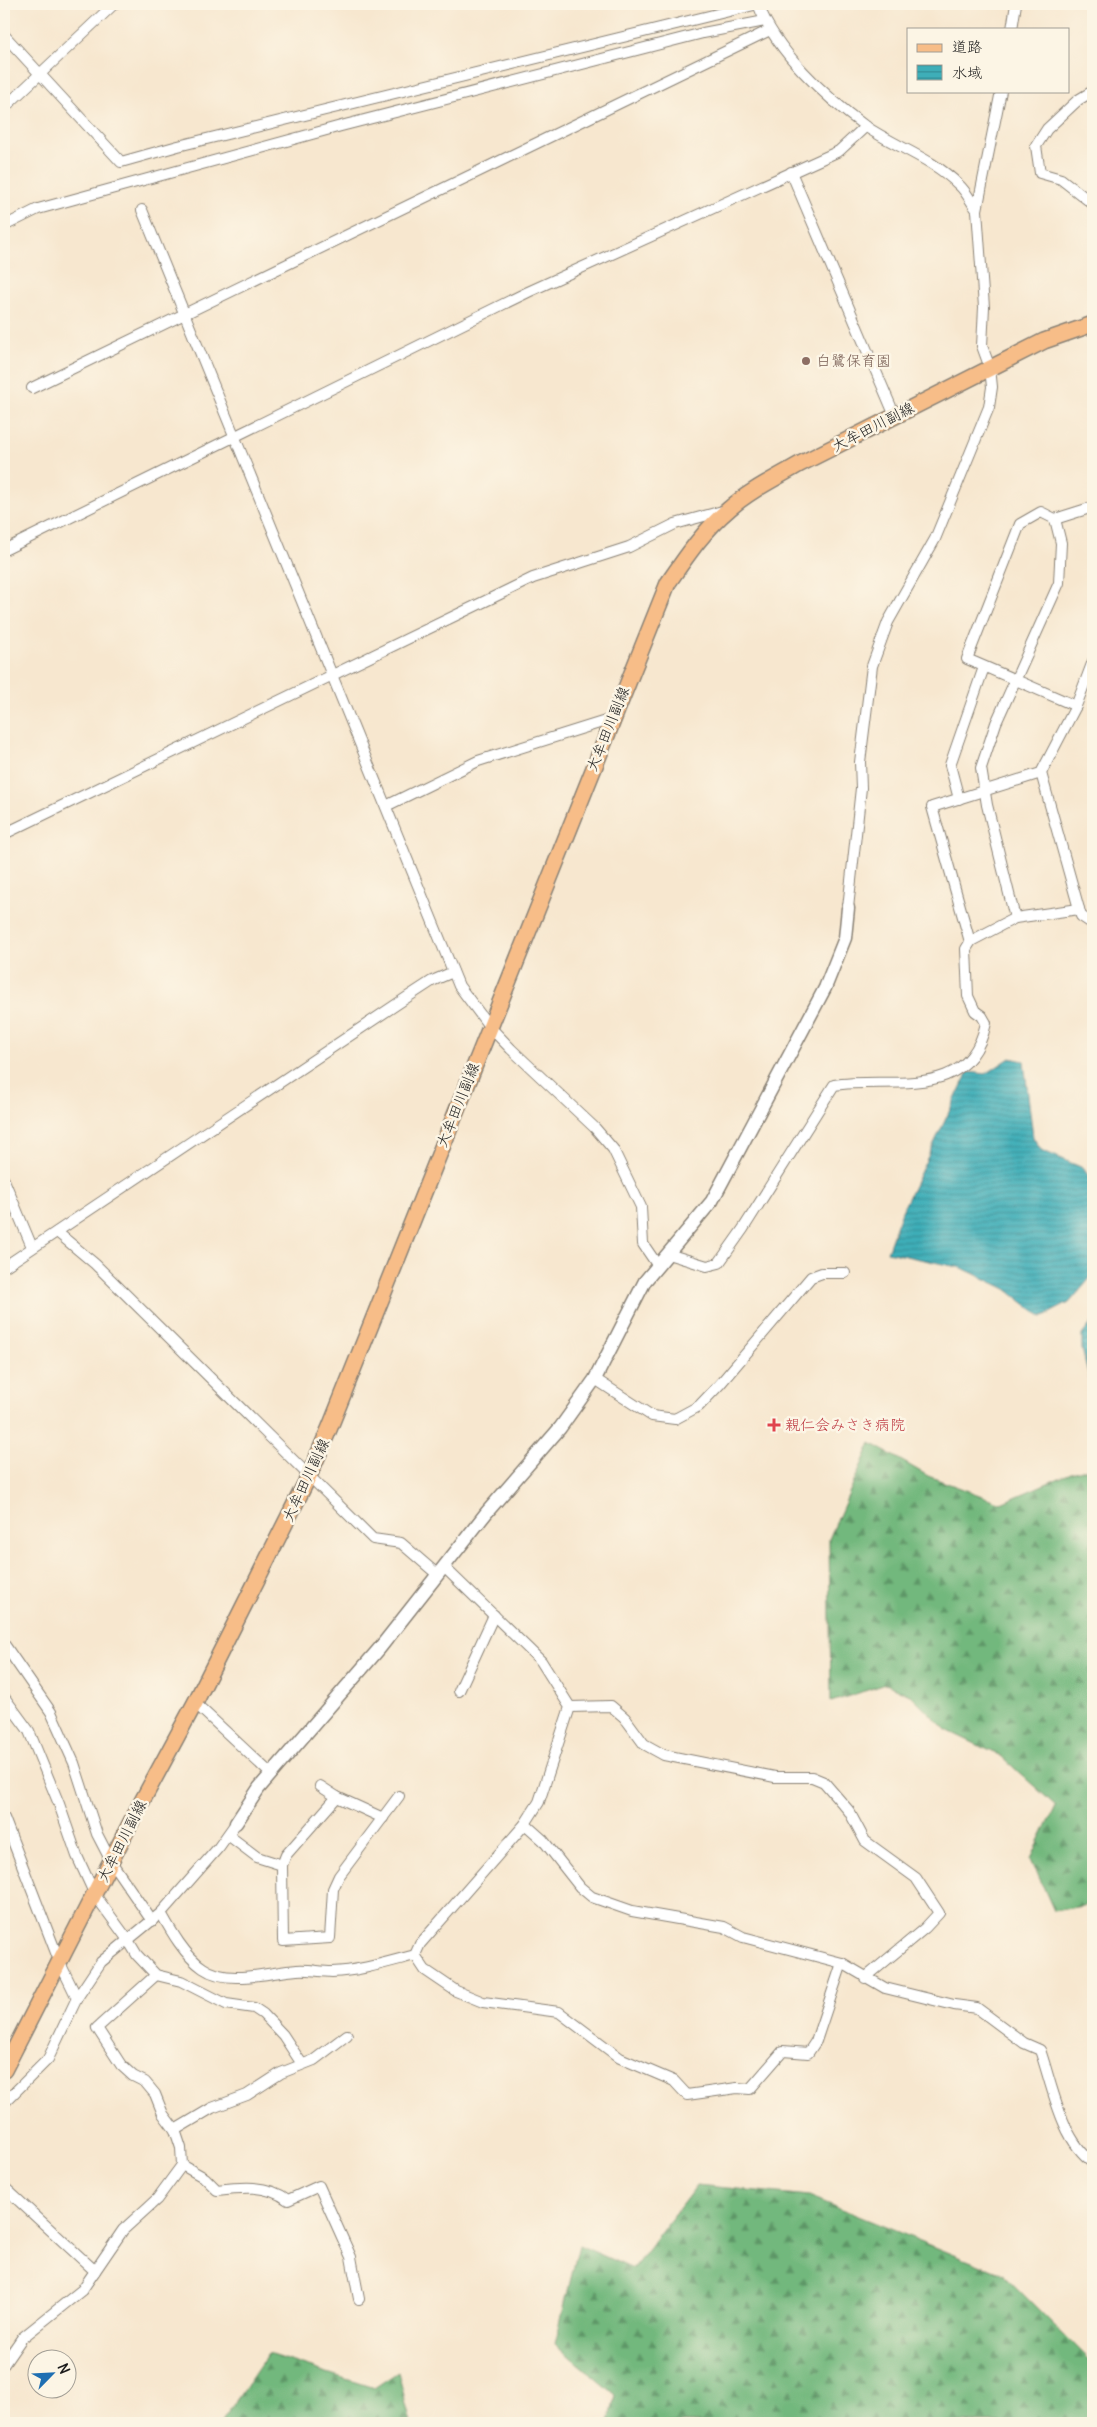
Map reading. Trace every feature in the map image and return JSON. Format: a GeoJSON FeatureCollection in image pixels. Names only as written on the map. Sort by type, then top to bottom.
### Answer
{"type":"FeatureCollection","features":[{"type":"Feature","properties":{"kind":"main road","name":"大牟田川副線"},"geometry":{"type":"LineString","coordinates":[[4,2070],[133,1818],[195,1703],[309,1476],[668,583],[697,542],[729,509],[761,487],[800,464],[1044,341],[1093,324]]}},
{"type":"Feature","properties":{"kind":"street"},"geometry":{"type":"LineString","coordinates":[[4,108],[114,4]]}},
{"type":"Feature","properties":{"kind":"street"},"geometry":{"type":"LineString","coordinates":[[4,35],[121,162],[178,146],[758,4],[768,26],[811,78],[866,126],[930,162],[960,185],[977,210]]}},
{"type":"Feature","properties":{"kind":"street"},"geometry":{"type":"LineString","coordinates":[[1012,28],[1016,4]]}},
{"type":"Feature","properties":{"kind":"street"},"geometry":{"type":"LineString","coordinates":[[4,226],[38,209],[321,131],[703,33],[768,26]]}},
{"type":"Feature","properties":{"kind":"street"},"geometry":{"type":"LineString","coordinates":[[32,388],[768,26]]}},
{"type":"Feature","properties":{"kind":"street"},"geometry":{"type":"LineString","coordinates":[[1093,91],[1078,100],[1047,130],[1036,146],[1040,173],[1061,179],[1093,204]]}},
{"type":"Feature","properties":{"kind":"street"},"geometry":{"type":"LineString","coordinates":[[4,2103],[48,2059],[77,1998],[101,1962],[161,1913],[228,1834],[271,1774],[379,1650],[487,1512],[560,1428],[595,1379],[645,1281],[712,1201],[825,988],[845,938],[861,788],[860,762],[872,666],[888,622],[934,539],[989,407],[992,387],[990,368],[982,346],[984,308],[977,210],[1001,92]]}},
{"type":"Feature","properties":{"kind":"street"},"geometry":{"type":"LineString","coordinates":[[4,550],[528,292],[839,151],[866,126]]}},
{"type":"Feature","properties":{"kind":"street"},"geometry":{"type":"LineString","coordinates":[[792,172],[895,416]]}},
{"type":"Feature","properties":{"kind":"street"},"geometry":{"type":"LineString","coordinates":[[142,210],[459,986],[489,1026],[595,1128],[613,1149],[641,1207],[643,1244],[658,1266]]}},
{"type":"Feature","properties":{"kind":"street"},"geometry":{"type":"LineString","coordinates":[[1076,706],[967,659],[1020,524],[1041,512],[1055,519],[1093,506]]}},
{"type":"Feature","properties":{"kind":"street"},"geometry":{"type":"LineString","coordinates":[[4,834],[533,578],[629,547],[676,524],[729,509]]}},
{"type":"Feature","properties":{"kind":"street"},"geometry":{"type":"LineString","coordinates":[[1015,918],[981,768],[996,723],[1059,583],[1061,543],[1055,519]]}},
{"type":"Feature","properties":{"kind":"street"},"geometry":{"type":"LineString","coordinates":[[1093,661],[1076,706],[1041,773],[1080,916],[1093,924]]}},
{"type":"Feature","properties":{"kind":"street"},"geometry":{"type":"LineString","coordinates":[[960,799],[950,765],[984,667]]}},
{"type":"Feature","properties":{"kind":"street"},"geometry":{"type":"LineString","coordinates":[[386,806],[478,761],[612,719]]}},
{"type":"Feature","properties":{"kind":"street"},"geometry":{"type":"LineString","coordinates":[[970,942],[932,807],[986,792],[1041,773]]}},
{"type":"Feature","properties":{"kind":"street"},"geometry":{"type":"LineString","coordinates":[[668,1254],[707,1266],[719,1263],[743,1229],[834,1085],[924,1082],[954,1072],[968,1061],[983,1038],[986,1023],[982,1016],[975,1011],[968,996],[966,949],[970,942],[1015,918],[1078,909]]}},
{"type":"Feature","properties":{"kind":"street"},"geometry":{"type":"LineString","coordinates":[[4,1267],[166,1156],[432,981],[453,972]]}},
{"type":"Feature","properties":{"kind":"street"},"geometry":{"type":"LineString","coordinates":[[4,1180],[32,1248]]}},
{"type":"Feature","properties":{"kind":"street"},"geometry":{"type":"LineString","coordinates":[[57,1232],[95,1264],[372,1539],[401,1543],[441,1571],[494,1615],[541,1662],[570,1706]]}},
{"type":"Feature","properties":{"kind":"street"},"geometry":{"type":"LineString","coordinates":[[595,1379],[652,1416],[675,1419],[698,1406],[720,1384],[812,1277],[822,1273],[845,1272]]}},
{"type":"Feature","properties":{"kind":"street"},"geometry":{"type":"LineString","coordinates":[[459,1691],[494,1615]]}},
{"type":"Feature","properties":{"kind":"street"},"geometry":{"type":"LineString","coordinates":[[4,1644],[51,1712],[74,1763],[97,1834],[110,1866],[152,1921]]}},
{"type":"Feature","properties":{"kind":"street"},"geometry":{"type":"LineString","coordinates":[[4,1697],[29,1731],[59,1804],[77,1856],[96,1892],[136,1955],[156,1975],[181,1981],[226,2004],[254,2008],[263,2014],[283,2034],[302,2064]]}},
{"type":"Feature","properties":{"kind":"street"},"geometry":{"type":"LineString","coordinates":[[195,1703],[271,1774]]}},
{"type":"Feature","properties":{"kind":"street"},"geometry":{"type":"LineString","coordinates":[[161,1913],[189,1954],[203,1968],[217,1974],[240,1977],[299,1970],[333,1972],[377,1965],[414,1955],[420,1944],[446,1912],[525,1824],[539,1802],[570,1706]]}},
{"type":"Feature","properties":{"kind":"street"},"geometry":{"type":"LineString","coordinates":[[570,1706],[612,1706],[625,1718],[644,1744],[664,1755],[775,1777],[812,1777],[824,1782],[849,1812],[865,1840],[916,1878],[939,1912],[924,1928],[865,1978]]}},
{"type":"Feature","properties":{"kind":"street"},"geometry":{"type":"LineString","coordinates":[[320,1786],[337,1797],[383,1818]]}},
{"type":"Feature","properties":{"kind":"street"},"geometry":{"type":"LineString","coordinates":[[337,1797],[286,1856],[282,1865],[283,1942],[330,1938],[333,1889],[339,1876],[399,1796]]}},
{"type":"Feature","properties":{"kind":"street"},"geometry":{"type":"LineString","coordinates":[[4,1818],[60,1963],[77,1998]]}},
{"type":"Feature","properties":{"kind":"street"},"geometry":{"type":"LineString","coordinates":[[525,1824],[543,1840],[580,1887],[592,1897],[632,1910],[724,1927],[742,1937],[842,1963],[885,1988],[954,2005],[977,2008],[1024,2043],[1040,2050],[1047,2077],[1073,2140],[1093,2162]]}},
{"type":"Feature","properties":{"kind":"street"},"geometry":{"type":"LineString","coordinates":[[228,1834],[257,1857],[282,1865]]}},
{"type":"Feature","properties":{"kind":"street"},"geometry":{"type":"LineString","coordinates":[[414,1955],[425,1970],[456,1991],[483,2002],[559,2012],[620,2058],[674,2081],[686,2095],[737,2088],[750,2090],[783,2051],[808,2053],[816,2042],[842,1963]]}},
{"type":"Feature","properties":{"kind":"street"},"geometry":{"type":"LineString","coordinates":[[4,2364],[22,2338],[78,2294],[124,2230],[157,2199],[182,2165],[181,2148],[175,2130],[163,2114],[155,2094],[145,2082],[133,2076],[121,2065],[97,2028],[156,1975]]}},
{"type":"Feature","properties":{"kind":"street"},"geometry":{"type":"LineString","coordinates":[[175,2130],[212,2108],[247,2095],[281,2074],[314,2060],[347,2035]]}},
{"type":"Feature","properties":{"kind":"street"},"geometry":{"type":"LineString","coordinates":[[182,2165],[206,2178],[216,2190],[262,2188],[280,2194],[288,2200],[319,2186],[351,2257],[359,2298]]}},
{"type":"Feature","properties":{"kind":"street"},"geometry":{"type":"LineString","coordinates":[[4,2187],[95,2271]]}},
{"type":"Feature","properties":{"kind":"green space"},"geometry":{"type":"Polygon","coordinates":[[[871,1443],[928,1476],[1001,1503],[1071,1473],[1093,1467],[1093,1904],[1054,1911],[1031,1859],[1056,1806],[1001,1756],[946,1730],[912,1696],[886,1684],[831,1702],[829,1539],[871,1443]]]}},
{"type":"Feature","properties":{"kind":"green space"},"geometry":{"type":"Polygon","coordinates":[[[697,2185],[809,2196],[1004,2275],[1093,2364],[1093,2423],[609,2423],[615,2395],[555,2344],[579,2245],[633,2269],[697,2185]]]}},
{"type":"Feature","properties":{"kind":"green space"},"geometry":{"type":"Polygon","coordinates":[[[268,2354],[374,2388],[398,2372],[411,2423],[221,2423],[268,2354]]]}},
{"type":"Feature","properties":{"kind":"water"},"geometry":{"type":"Polygon","coordinates":[[[1010,1058],[1024,1061],[1033,1137],[1041,1150],[1083,1168],[1093,1182],[1093,1275],[1069,1303],[1042,1317],[1006,1289],[962,1268],[887,1252],[902,1211],[968,1072],[986,1074],[1010,1058]]]}},
{"type":"Feature","properties":{"kind":"water"},"geometry":{"type":"Polygon","coordinates":[[[1093,1321],[1093,1393],[1082,1349],[1082,1335],[1093,1321]]]}},
{"type":"Feature","properties":{"kind":"place","name":"白鷺保育園"},"geometry":{"type":"Point","coordinates":[806,361]}},
{"type":"Feature","properties":{"kind":"place","name":"親仁会みさき病院"},"geometry":{"type":"Point","coordinates":[774,1425]}}]}
